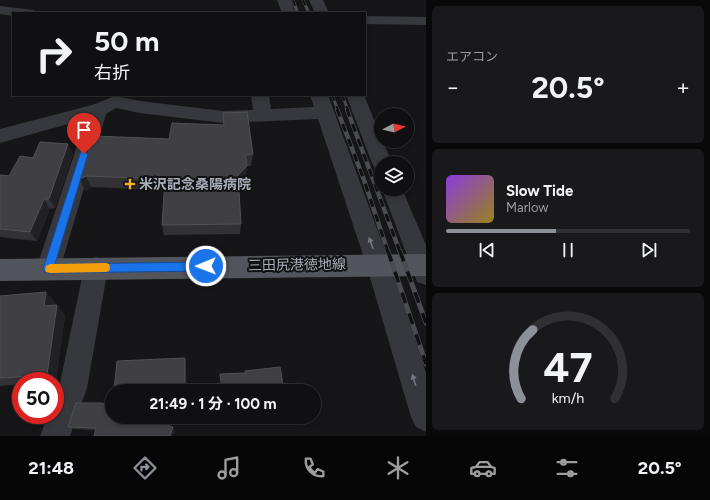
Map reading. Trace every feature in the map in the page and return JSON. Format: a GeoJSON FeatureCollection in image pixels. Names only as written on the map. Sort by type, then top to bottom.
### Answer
{"type":"FeatureCollection","features":[{"type":"Feature","properties":{"kind":"main road","name":"三田尻港徳地線"},"geometry":{"type":"LineString","coordinates":[[0,270],[378,264],[425,268]]}},
{"type":"Feature","properties":{"kind":"street"},"geometry":{"type":"LineString","coordinates":[[284,0],[289,12]]}},
{"type":"Feature","properties":{"kind":"street"},"geometry":{"type":"LineString","coordinates":[[316,0],[322,12]]}},
{"type":"Feature","properties":{"kind":"street"},"geometry":{"type":"LineString","coordinates":[[0,10],[19,12]]}},
{"type":"Feature","properties":{"kind":"street"},"geometry":{"type":"LineString","coordinates":[[366,20],[426,21]]}},
{"type":"Feature","properties":{"kind":"street"},"geometry":{"type":"LineString","coordinates":[[260,96],[263,116]]}},
{"type":"Feature","properties":{"kind":"street"},"geometry":{"type":"LineString","coordinates":[[355,96],[379,156]]}},
{"type":"Feature","properties":{"kind":"street"},"geometry":{"type":"LineString","coordinates":[[48,269],[112,102]]}},
{"type":"Feature","properties":{"kind":"street"},"geometry":{"type":"LineString","coordinates":[[0,136],[112,102],[140,107],[188,103],[223,117],[263,116],[322,104],[378,264],[426,417]]}},
{"type":"Feature","properties":{"kind":"street"},"geometry":{"type":"LineString","coordinates":[[395,196],[425,268]]}},
{"type":"Feature","properties":{"kind":"street"},"geometry":{"type":"LineString","coordinates":[[55,436],[73,388],[96,268]]}},
{"type":"Feature","properties":{"kind":"building"},"geometry":{"type":"Polygon","coordinates":[[[247,112],[253,154],[245,155],[247,166],[238,175],[241,224],[162,225],[165,179],[86,176],[80,179],[95,136],[169,139],[172,123],[224,125],[223,113],[247,112]]]}},
{"type":"Feature","properties":{"kind":"building"},"geometry":{"type":"Polygon","coordinates":[[[40,142],[68,144],[49,199],[44,199],[30,232],[0,229],[0,175],[9,176],[20,156],[33,158],[40,142]]]}},
{"type":"Feature","properties":{"kind":"building"},"geometry":{"type":"Polygon","coordinates":[[[46,292],[44,306],[57,305],[47,372],[12,372],[12,377],[0,378],[0,296],[46,292]]]}},
{"type":"Feature","properties":{"kind":"building"},"geometry":{"type":"Polygon","coordinates":[[[185,358],[185,384],[115,384],[117,361],[185,358]]]}},
{"type":"Feature","properties":{"kind":"building"},"geometry":{"type":"Polygon","coordinates":[[[280,367],[283,384],[221,384],[220,374],[245,373],[245,371],[280,367]]]}},
{"type":"Feature","properties":{"kind":"building"},"geometry":{"type":"Polygon","coordinates":[[[76,403],[102,403],[105,404],[105,424],[164,424],[173,427],[170,436],[94,436],[96,428],[68,427],[76,403]]]}},
{"type":"Feature","properties":{"kind":"railway"},"geometry":{"type":"LineString","coordinates":[[293,0],[298,12]]}},
{"type":"Feature","properties":{"kind":"railway"},"geometry":{"type":"LineString","coordinates":[[303,0],[309,12]]}},
{"type":"Feature","properties":{"kind":"railway"},"geometry":{"type":"LineString","coordinates":[[332,96],[338,110]]}},
{"type":"Feature","properties":{"kind":"railway"},"geometry":{"type":"LineString","coordinates":[[342,96],[348,110]]}},
{"type":"Feature","properties":{"kind":"railway"},"geometry":{"type":"LineString","coordinates":[[337,109],[364,180],[388,252]]}},
{"type":"Feature","properties":{"kind":"railway"},"geometry":{"type":"LineString","coordinates":[[347,109],[400,252]]}},
{"type":"Feature","properties":{"kind":"railway"},"geometry":{"type":"LineString","coordinates":[[388,251],[426,364]]}},
{"type":"Feature","properties":{"kind":"railway"},"geometry":{"type":"LineString","coordinates":[[400,251],[426,323]]}},
{"type":"Feature","properties":{"kind":"slow traffic"},"geometry":{"type":"LineString","coordinates":[[50,269],[106,268]]}},
{"type":"Feature","properties":{"kind":"place","name":"米沢記念桑陽病院"},"geometry":{"type":"Point","coordinates":[130,184]}},
{"type":"Feature","properties":{"kind":"route"},"geometry":{"type":"LineString","coordinates":[[84,154],[48,269],[206,266]]}}]}
